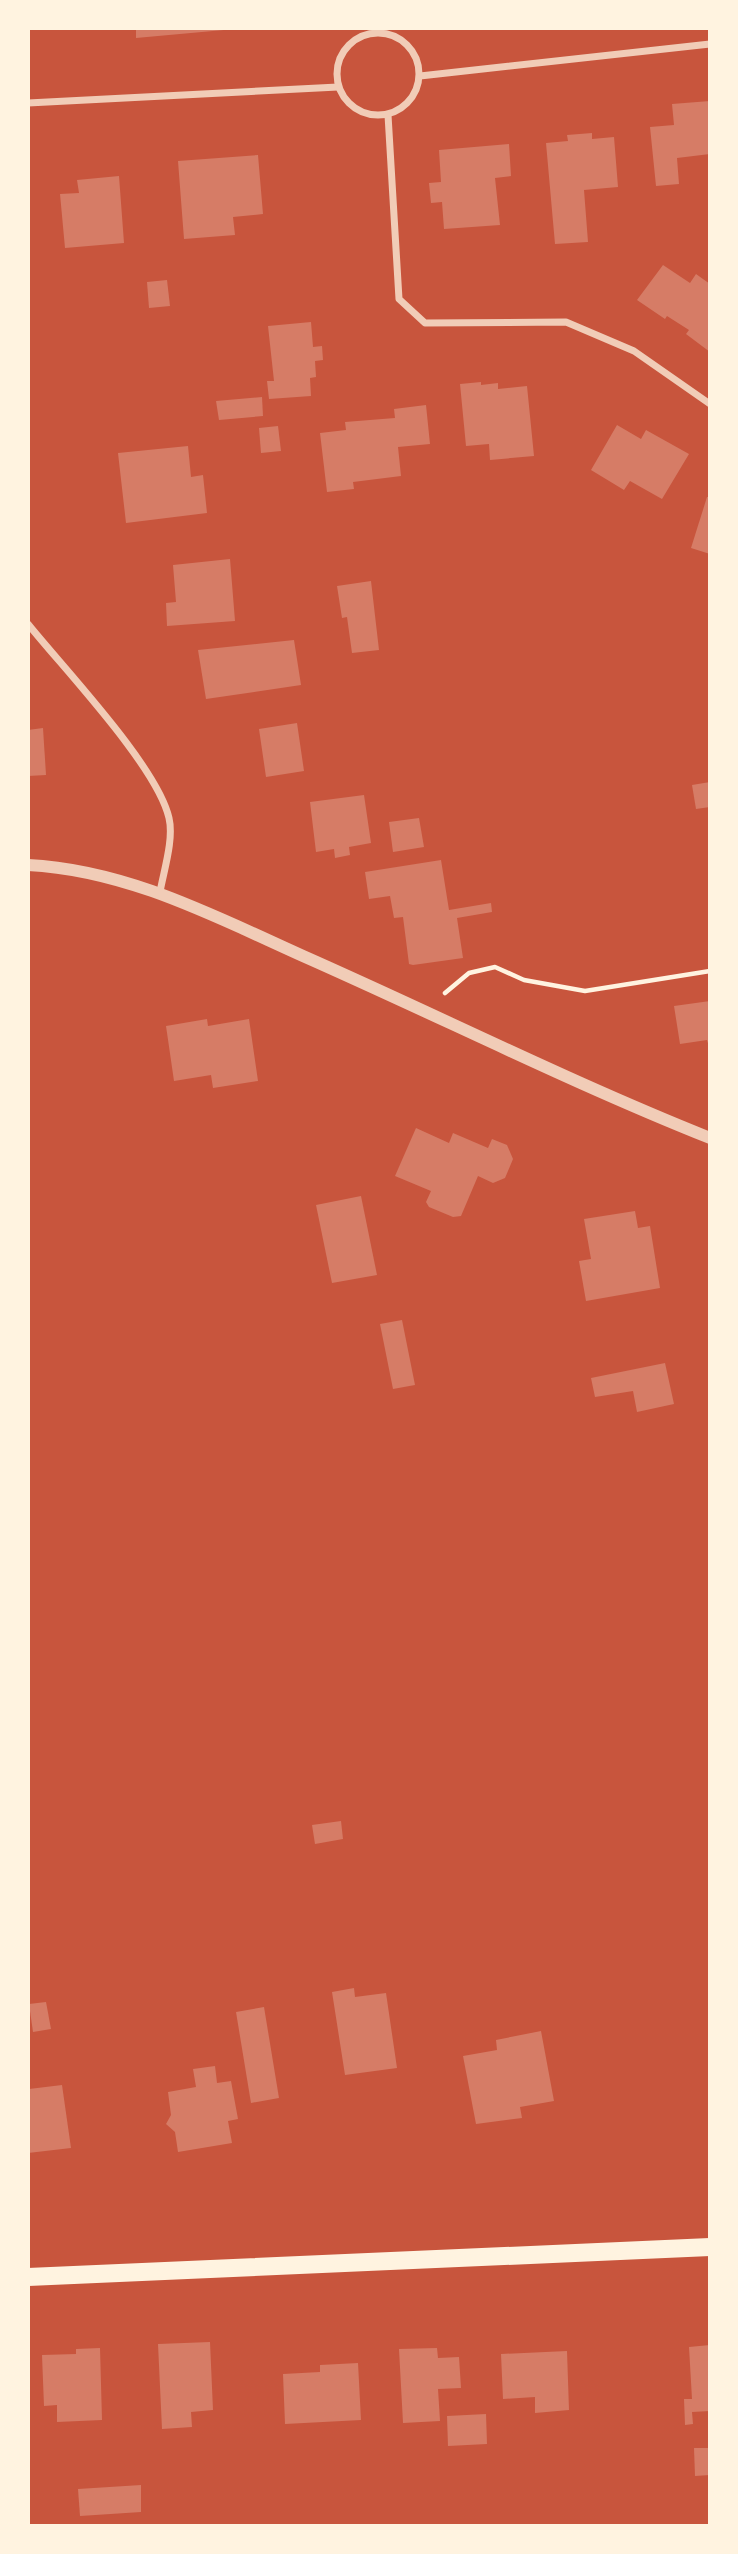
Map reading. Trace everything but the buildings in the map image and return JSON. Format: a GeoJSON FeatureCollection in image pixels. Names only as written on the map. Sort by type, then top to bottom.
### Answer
{"type":"FeatureCollection","features":[{"type":"Feature","properties":{"kind":"main road"},"geometry":{"type":"LineString","coordinates":[[28,2277],[710,2247]]}},
{"type":"Feature","properties":{"kind":"street"},"geometry":{"type":"LineString","coordinates":[[371,30],[390,34],[403,40],[418,61],[421,76],[410,101],[388,115],[366,114],[353,107],[338,87],[339,58],[357,38],[371,30]]}},
{"type":"Feature","properties":{"kind":"street"},"geometry":{"type":"LineString","coordinates":[[421,76],[710,44]]}},
{"type":"Feature","properties":{"kind":"street"},"geometry":{"type":"LineString","coordinates":[[28,103],[338,87]]}},
{"type":"Feature","properties":{"kind":"street"},"geometry":{"type":"LineString","coordinates":[[388,115],[399,299],[425,323],[566,322],[634,351],[710,404]]}},
{"type":"Feature","properties":{"kind":"street"},"geometry":{"type":"LineString","coordinates":[[28,624],[146,770],[169,818],[166,864],[159,891]]}},
{"type":"Feature","properties":{"kind":"street"},"geometry":{"type":"LineString","coordinates":[[28,865],[57,867],[159,891],[425,1010],[610,1097],[710,1138]]}},
{"type":"Feature","properties":{"kind":"path"},"geometry":{"type":"LineString","coordinates":[[425,1010],[469,973],[495,967],[524,980],[585,991],[710,971]]}}]}
